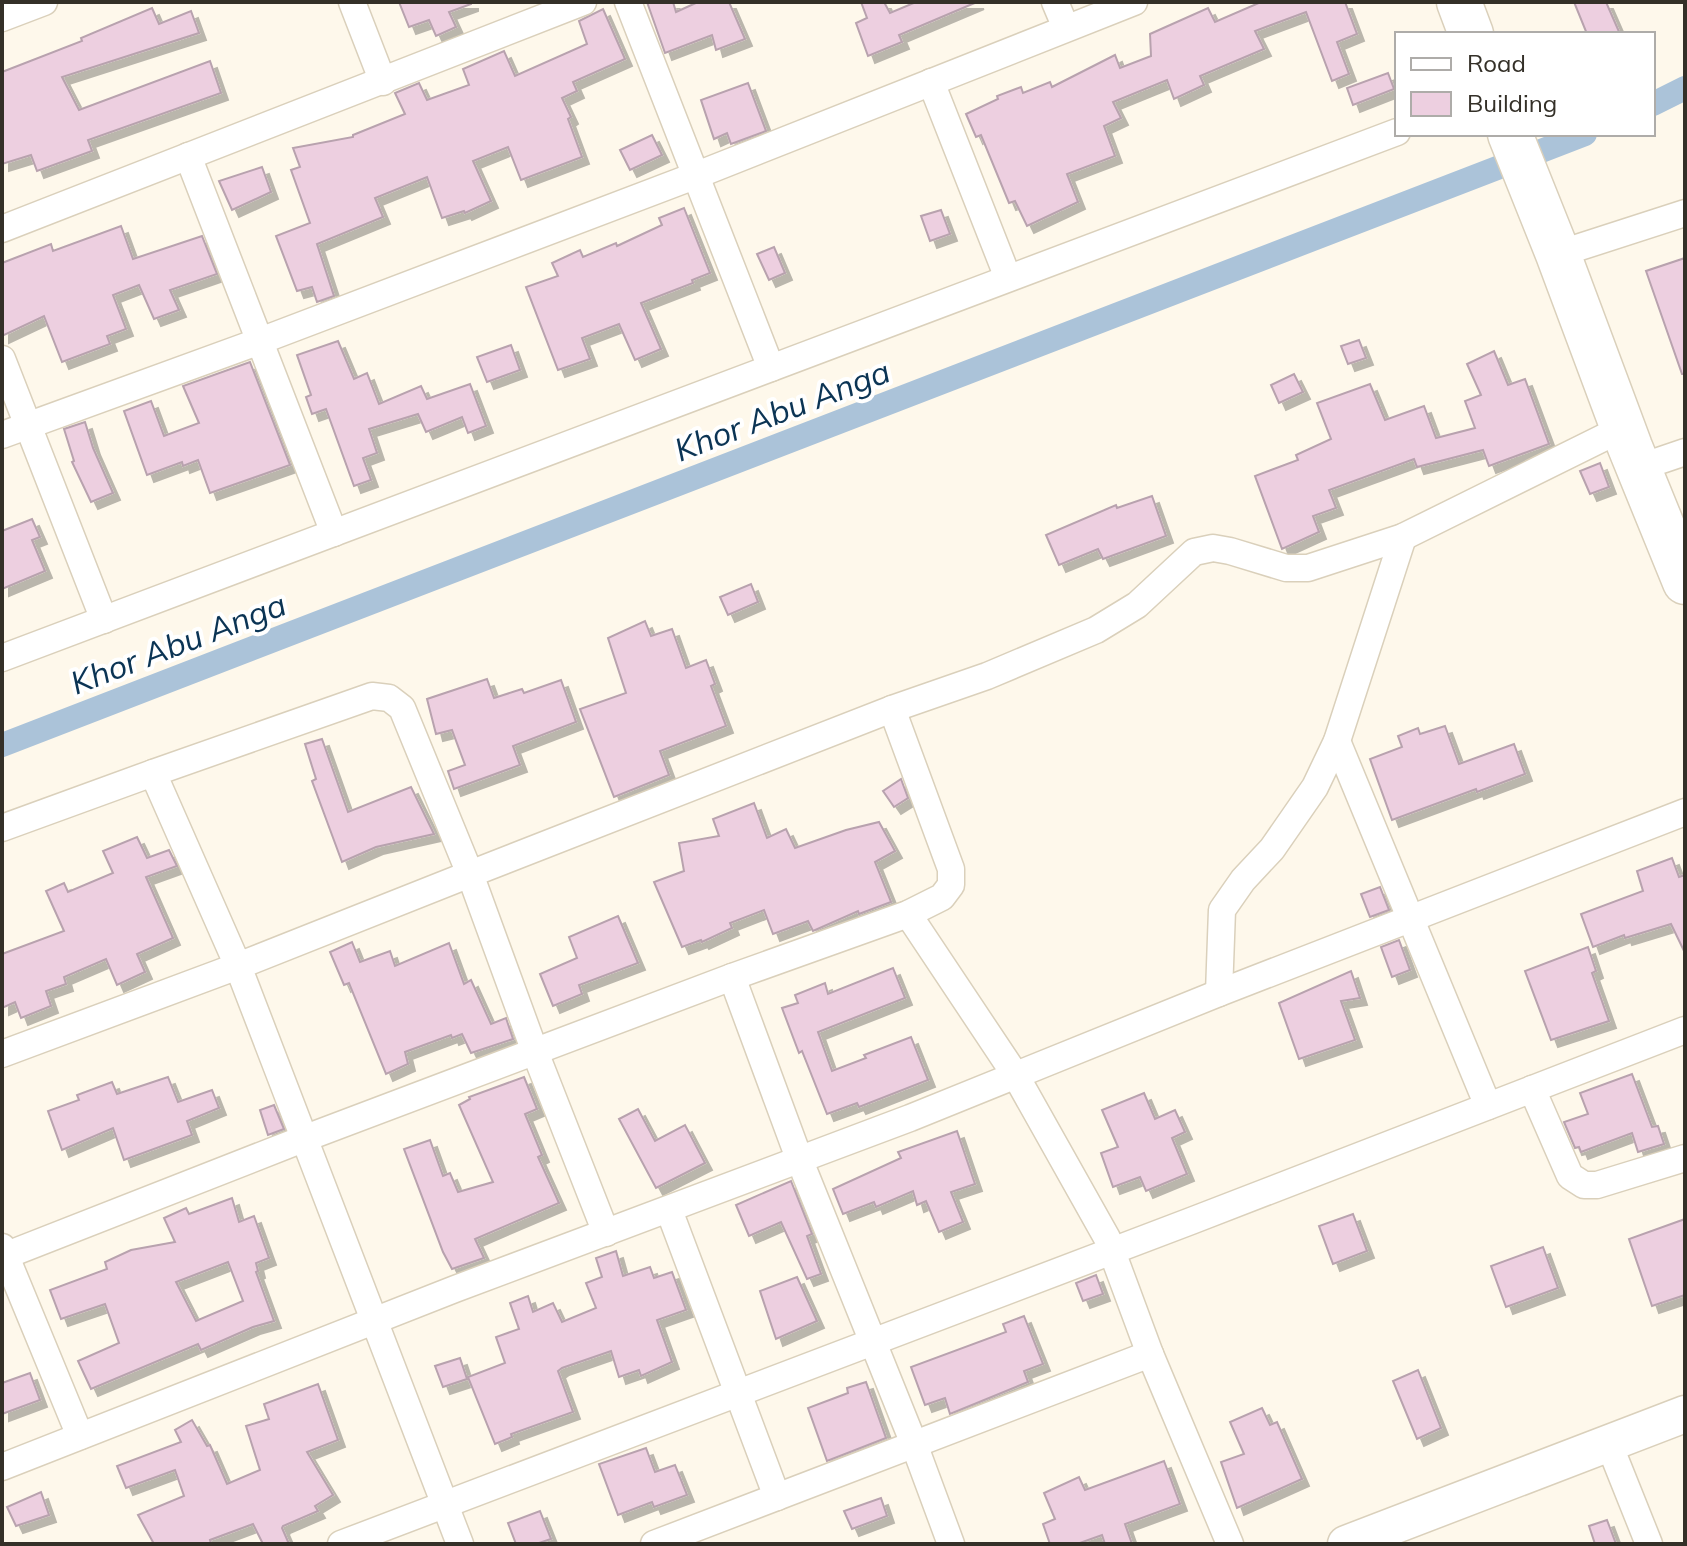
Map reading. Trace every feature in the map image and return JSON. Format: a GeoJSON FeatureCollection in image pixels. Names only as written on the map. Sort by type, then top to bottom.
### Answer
{"type":"FeatureCollection","features":[{"type":"Feature","properties":{"kind":"highway"},"geometry":{"type":"LineString","coordinates":[[1459,2],[1470,32]]}},
{"type":"Feature","properties":{"kind":"highway"},"geometry":{"type":"LineString","coordinates":[[1511,136],[1685,582]]}},
{"type":"Feature","properties":{"kind":"main road"},"geometry":{"type":"LineString","coordinates":[[1346,1544],[1685,1414]]}},
{"type":"Feature","properties":{"kind":"street"},"geometry":{"type":"LineString","coordinates":[[2,18],[44,2]]}},
{"type":"Feature","properties":{"kind":"street"},"geometry":{"type":"LineString","coordinates":[[352,2],[383,82]]}},
{"type":"Feature","properties":{"kind":"street"},"geometry":{"type":"LineString","coordinates":[[2,229],[583,2]]}},
{"type":"Feature","properties":{"kind":"street"},"geometry":{"type":"LineString","coordinates":[[628,2],[771,368]]}},
{"type":"Feature","properties":{"kind":"street"},"geometry":{"type":"LineString","coordinates":[[1055,2],[1066,28]]}},
{"type":"Feature","properties":{"kind":"street"},"geometry":{"type":"LineString","coordinates":[[2,435],[697,175],[1134,2]]}},
{"type":"Feature","properties":{"kind":"street"},"geometry":{"type":"LineString","coordinates":[[931,82],[1008,278]]}},
{"type":"Feature","properties":{"kind":"street"},"geometry":{"type":"LineString","coordinates":[[2,658],[1395,133]]}},
{"type":"Feature","properties":{"kind":"street"},"geometry":{"type":"LineString","coordinates":[[188,156],[334,533]]}},
{"type":"Feature","properties":{"kind":"street"},"geometry":{"type":"LineString","coordinates":[[1558,254],[1685,213]]}},
{"type":"Feature","properties":{"kind":"street"},"geometry":{"type":"LineString","coordinates":[[2,359],[104,620]]}},
{"type":"Feature","properties":{"kind":"street"},"geometry":{"type":"LineString","coordinates":[[2,1054],[238,966],[892,709],[987,676],[1096,630],[1137,605],[1194,552],[1222,549],[1286,568],[1308,568],[1403,537],[1623,428]]}},
{"type":"Feature","properties":{"kind":"street"},"geometry":{"type":"LineString","coordinates":[[1638,468],[1685,452]]}},
{"type":"Feature","properties":{"kind":"street"},"geometry":{"type":"LineString","coordinates":[[1219,993],[1222,910],[1303,807],[1337,741],[1403,537]]}},
{"type":"Feature","properties":{"kind":"street"},"geometry":{"type":"LineString","coordinates":[[2,828],[372,696],[389,698],[402,708],[470,874],[606,1233]]}},
{"type":"Feature","properties":{"kind":"street"},"geometry":{"type":"LineString","coordinates":[[80,1436],[3,1253],[732,977],[908,914],[942,897],[951,885],[951,869],[892,709]]}},
{"type":"Feature","properties":{"kind":"street"},"geometry":{"type":"LineString","coordinates":[[1337,741],[1488,1106]]}},
{"type":"Feature","properties":{"kind":"street"},"geometry":{"type":"LineString","coordinates":[[153,773],[238,966],[460,1544]]}},
{"type":"Feature","properties":{"kind":"street"},"geometry":{"type":"LineString","coordinates":[[2,1467],[800,1161],[1219,993],[1685,812]]}},
{"type":"Feature","properties":{"kind":"street"},"geometry":{"type":"LineString","coordinates":[[908,914],[1016,1076],[1112,1250],[1150,1354],[1230,1544]]}},
{"type":"Feature","properties":{"kind":"street"},"geometry":{"type":"LineString","coordinates":[[732,977],[800,1161],[951,1544]]}},
{"type":"Feature","properties":{"kind":"street"},"geometry":{"type":"LineString","coordinates":[[341,1544],[1685,1030]]}},
{"type":"Feature","properties":{"kind":"street"},"geometry":{"type":"LineString","coordinates":[[1532,1089],[1570,1176],[1584,1185],[1597,1185],[1685,1158]]}},
{"type":"Feature","properties":{"kind":"street"},"geometry":{"type":"LineString","coordinates":[[669,1210],[777,1497]]}},
{"type":"Feature","properties":{"kind":"street"},"geometry":{"type":"LineString","coordinates":[[654,1544],[1150,1354]]}},
{"type":"Feature","properties":{"kind":"street"},"geometry":{"type":"LineString","coordinates":[[1609,1444],[1649,1544]]}},
{"type":"Feature","properties":{"kind":"building"},"geometry":{"type":"Polygon","coordinates":[[[399,2],[471,4],[449,12],[456,27],[436,36],[429,20],[409,27],[399,2]]]}},
{"type":"Feature","properties":{"kind":"building"},"geometry":{"type":"Polygon","coordinates":[[[647,2],[673,2],[676,12],[698,2],[729,2],[745,39],[716,50],[712,35],[665,53],[647,2]]]}},
{"type":"Feature","properties":{"kind":"building"},"geometry":{"type":"Polygon","coordinates":[[[861,2],[884,2],[890,13],[916,2],[977,2],[899,35],[902,42],[868,56],[856,23],[867,18],[861,2]]]}},
{"type":"Feature","properties":{"kind":"building"},"geometry":{"type":"Polygon","coordinates":[[[1261,2],[1345,2],[1357,34],[1337,42],[1349,74],[1332,81],[1306,12],[1255,31],[1264,49],[1200,76],[1204,85],[1174,99],[1167,80],[1113,102],[1121,118],[1104,126],[1115,156],[1067,174],[1078,202],[1027,226],[1015,201],[1009,203],[981,135],[976,137],[966,114],[998,99],[997,96],[1021,87],[1023,93],[1050,82],[1052,87],[1115,55],[1120,68],[1151,56],[1150,34],[1208,8],[1215,22],[1261,2]]]}},
{"type":"Feature","properties":{"kind":"building"},"geometry":{"type":"Polygon","coordinates":[[[1574,2],[1606,2],[1619,32],[1586,32],[1574,2]]]}},
{"type":"Feature","properties":{"kind":"building"},"geometry":{"type":"Polygon","coordinates":[[[152,8],[159,24],[191,11],[199,33],[62,77],[79,110],[210,61],[221,93],[88,140],[92,151],[37,171],[31,155],[2,164],[2,72],[82,41],[81,38],[152,8]]]}},
{"type":"Feature","properties":{"kind":"building"},"geometry":{"type":"Polygon","coordinates":[[[603,9],[625,59],[573,82],[577,91],[562,98],[571,117],[568,119],[582,157],[521,180],[508,147],[473,161],[491,201],[465,213],[442,218],[427,177],[375,198],[383,217],[317,244],[334,296],[317,302],[312,287],[297,291],[276,236],[310,223],[291,170],[300,167],[293,148],[353,137],[405,114],[395,93],[419,83],[427,100],[469,85],[463,69],[504,51],[515,76],[587,44],[579,21],[603,9]]]}},
{"type":"Feature","properties":{"kind":"building"},"geometry":{"type":"Polygon","coordinates":[[[1388,73],[1394,89],[1353,105],[1347,88],[1388,73]]]}},
{"type":"Feature","properties":{"kind":"building"},"geometry":{"type":"Polygon","coordinates":[[[748,83],[766,131],[731,144],[727,133],[714,139],[701,100],[748,83]]]}},
{"type":"Feature","properties":{"kind":"building"},"geometry":{"type":"Polygon","coordinates":[[[652,135],[662,155],[630,170],[620,150],[652,135]]]}},
{"type":"Feature","properties":{"kind":"building"},"geometry":{"type":"Polygon","coordinates":[[[262,167],[271,192],[232,210],[219,181],[262,167]]]}},
{"type":"Feature","properties":{"kind":"building"},"geometry":{"type":"Polygon","coordinates":[[[684,208],[710,273],[641,303],[661,349],[635,360],[619,324],[582,338],[590,359],[558,370],[526,287],[558,276],[552,263],[580,250],[583,257],[616,243],[617,246],[662,225],[659,218],[684,208]]]}},
{"type":"Feature","properties":{"kind":"building"},"geometry":{"type":"Polygon","coordinates":[[[941,210],[950,234],[930,241],[921,216],[941,210]]]}},
{"type":"Feature","properties":{"kind":"building"},"geometry":{"type":"Polygon","coordinates":[[[121,226],[133,259],[202,236],[217,274],[170,290],[179,310],[154,319],[139,285],[113,295],[126,329],[107,336],[110,344],[62,362],[44,316],[2,336],[2,263],[51,244],[53,251],[121,226]]]}},
{"type":"Feature","properties":{"kind":"building"},"geometry":{"type":"Polygon","coordinates":[[[774,247],[785,273],[769,280],[757,254],[774,247]]]}},
{"type":"Feature","properties":{"kind":"building"},"geometry":{"type":"Polygon","coordinates":[[[1685,258],[1685,374],[1682,374],[1646,271],[1685,258]]]}},
{"type":"Feature","properties":{"kind":"building"},"geometry":{"type":"Polygon","coordinates":[[[1359,340],[1366,358],[1348,364],[1341,346],[1359,340]]]}},
{"type":"Feature","properties":{"kind":"building"},"geometry":{"type":"Polygon","coordinates":[[[338,341],[354,379],[367,373],[379,404],[421,386],[427,399],[470,384],[486,426],[468,433],[462,417],[426,432],[418,414],[369,429],[377,453],[363,458],[371,480],[354,486],[326,409],[312,414],[306,397],[311,395],[297,355],[338,341]]]}},
{"type":"Feature","properties":{"kind":"building"},"geometry":{"type":"Polygon","coordinates":[[[511,345],[520,370],[487,382],[477,357],[511,345]]]}},
{"type":"Feature","properties":{"kind":"building"},"geometry":{"type":"Polygon","coordinates":[[[1494,351],[1508,385],[1525,379],[1549,444],[1489,466],[1483,450],[1417,467],[1414,459],[1329,490],[1336,508],[1313,516],[1319,532],[1282,549],[1255,476],[1298,460],[1296,455],[1331,439],[1317,403],[1370,384],[1385,420],[1424,406],[1436,438],[1475,428],[1465,401],[1481,395],[1467,364],[1494,351]]]}},
{"type":"Feature","properties":{"kind":"building"},"geometry":{"type":"Polygon","coordinates":[[[250,362],[290,465],[210,493],[198,460],[183,466],[182,462],[147,475],[124,411],[151,401],[164,436],[199,423],[183,386],[250,362]]]}},
{"type":"Feature","properties":{"kind":"building"},"geometry":{"type":"Polygon","coordinates":[[[1294,374],[1303,392],[1279,403],[1271,385],[1294,374]]]}},
{"type":"Feature","properties":{"kind":"building"},"geometry":{"type":"Polygon","coordinates":[[[85,422],[113,493],[91,502],[72,462],[64,429],[85,422]]]}},
{"type":"Feature","properties":{"kind":"building"},"geometry":{"type":"Polygon","coordinates":[[[1600,463],[1609,487],[1590,494],[1580,471],[1600,463]]]}},
{"type":"Feature","properties":{"kind":"building"},"geometry":{"type":"Polygon","coordinates":[[[1152,496],[1166,536],[1103,559],[1098,549],[1059,565],[1046,535],[1116,505],[1117,508],[1152,496]]]}},
{"type":"Feature","properties":{"kind":"building"},"geometry":{"type":"Polygon","coordinates":[[[32,519],[40,537],[32,540],[45,571],[2,589],[2,531],[32,519]]]}},
{"type":"Feature","properties":{"kind":"building"},"geometry":{"type":"Polygon","coordinates":[[[751,584],[758,602],[728,615],[720,597],[751,584]]]}},
{"type":"Feature","properties":{"kind":"building"},"geometry":{"type":"Polygon","coordinates":[[[645,621],[651,636],[672,629],[686,668],[706,660],[715,684],[711,686],[726,726],[660,751],[669,775],[614,797],[580,709],[626,693],[608,638],[645,621]]]}},
{"type":"Feature","properties":{"kind":"building"},"geometry":{"type":"Polygon","coordinates":[[[487,679],[494,698],[522,689],[524,693],[561,680],[576,722],[513,746],[520,765],[454,789],[448,771],[465,765],[452,730],[436,734],[427,699],[487,679]]]}},
{"type":"Feature","properties":{"kind":"building"},"geometry":{"type":"Polygon","coordinates":[[[1445,726],[1459,764],[1514,744],[1525,774],[1392,820],[1370,759],[1402,747],[1398,736],[1418,728],[1420,734],[1445,726]]]}},
{"type":"Feature","properties":{"kind":"building"},"geometry":{"type":"Polygon","coordinates":[[[322,739],[348,812],[411,787],[434,834],[376,847],[342,862],[312,781],[316,779],[305,744],[322,739]]]}},
{"type":"Feature","properties":{"kind":"building"},"geometry":{"type":"Polygon","coordinates":[[[901,779],[908,798],[894,807],[883,791],[901,779]]]}},
{"type":"Feature","properties":{"kind":"building"},"geometry":{"type":"Polygon","coordinates":[[[754,803],[767,838],[786,829],[795,848],[879,822],[895,851],[875,862],[891,902],[859,914],[858,911],[813,931],[808,921],[773,934],[764,910],[730,923],[732,928],[702,942],[682,947],[654,882],[684,871],[679,843],[719,836],[713,819],[754,803]]]}},
{"type":"Feature","properties":{"kind":"building"},"geometry":{"type":"Polygon","coordinates":[[[137,837],[147,858],[169,850],[177,866],[146,877],[173,938],[137,954],[145,972],[117,985],[106,959],[64,977],[66,984],[46,991],[51,1006],[21,1018],[15,1002],[2,1008],[2,954],[64,931],[46,891],[64,883],[68,892],[113,873],[103,851],[137,837]]]}},
{"type":"Feature","properties":{"kind":"building"},"geometry":{"type":"Polygon","coordinates":[[[1672,858],[1679,877],[1685,875],[1685,953],[1671,924],[1625,938],[1624,935],[1593,947],[1581,914],[1643,891],[1637,871],[1672,858]]]}},
{"type":"Feature","properties":{"kind":"building"},"geometry":{"type":"Polygon","coordinates":[[[1380,887],[1389,910],[1370,917],[1361,894],[1380,887]]]}},
{"type":"Feature","properties":{"kind":"building"},"geometry":{"type":"Polygon","coordinates":[[[618,916],[638,963],[579,985],[582,994],[553,1006],[540,974],[577,958],[569,937],[618,916]]]}},
{"type":"Feature","properties":{"kind":"building"},"geometry":{"type":"Polygon","coordinates":[[[1399,940],[1410,970],[1392,977],[1381,947],[1399,940]]]}},
{"type":"Feature","properties":{"kind":"building"},"geometry":{"type":"Polygon","coordinates":[[[352,942],[360,962],[390,951],[395,966],[449,943],[464,984],[471,980],[491,1024],[506,1018],[513,1039],[471,1053],[462,1034],[452,1038],[451,1035],[405,1052],[408,1064],[386,1074],[349,983],[344,985],[330,952],[352,942]]]}},
{"type":"Feature","properties":{"kind":"building"},"geometry":{"type":"Polygon","coordinates":[[[1588,947],[1596,971],[1592,973],[1609,1021],[1551,1040],[1525,971],[1588,947]]]}},
{"type":"Feature","properties":{"kind":"building"},"geometry":{"type":"Polygon","coordinates":[[[893,968],[905,998],[818,1032],[832,1071],[911,1037],[928,1080],[859,1107],[857,1103],[827,1114],[782,1008],[798,1003],[795,995],[825,983],[828,994],[893,968]]]}},
{"type":"Feature","properties":{"kind":"building"},"geometry":{"type":"Polygon","coordinates":[[[1351,971],[1360,998],[1341,1001],[1355,1040],[1299,1059],[1279,1003],[1351,971]]]}},
{"type":"Feature","properties":{"kind":"building"},"geometry":{"type":"Polygon","coordinates":[[[1632,1074],[1652,1127],[1658,1126],[1664,1144],[1638,1152],[1632,1133],[1581,1152],[1579,1147],[1575,1148],[1564,1122],[1588,1114],[1580,1093],[1632,1074]]]}},
{"type":"Feature","properties":{"kind":"building"},"geometry":{"type":"Polygon","coordinates":[[[168,1077],[178,1102],[212,1090],[219,1108],[187,1121],[192,1135],[124,1160],[113,1128],[62,1150],[48,1111],[79,1100],[77,1095],[112,1082],[117,1094],[168,1077]]]}},
{"type":"Feature","properties":{"kind":"building"},"geometry":{"type":"Polygon","coordinates":[[[524,1077],[537,1109],[525,1114],[542,1155],[538,1157],[559,1203],[475,1239],[484,1258],[452,1269],[404,1149],[430,1140],[443,1176],[450,1173],[458,1192],[493,1182],[459,1105],[469,1097],[524,1077]]]}},
{"type":"Feature","properties":{"kind":"building"},"geometry":{"type":"Polygon","coordinates":[[[1144,1093],[1155,1119],[1175,1110],[1185,1132],[1172,1138],[1187,1174],[1146,1191],[1140,1177],[1113,1187],[1101,1153],[1118,1147],[1102,1110],[1144,1093]]]}},
{"type":"Feature","properties":{"kind":"building"},"geometry":{"type":"Polygon","coordinates":[[[274,1105],[284,1129],[268,1135],[260,1110],[274,1105]]]}},
{"type":"Feature","properties":{"kind":"building"},"geometry":{"type":"Polygon","coordinates":[[[638,1109],[655,1141],[685,1125],[705,1163],[656,1188],[619,1119],[638,1109]]]}},
{"type":"Feature","properties":{"kind":"building"},"geometry":{"type":"Polygon","coordinates":[[[957,1131],[975,1184],[951,1192],[963,1222],[939,1232],[926,1201],[917,1205],[913,1191],[876,1207],[874,1202],[843,1214],[833,1189],[901,1158],[898,1152],[957,1131]]]}},
{"type":"Feature","properties":{"kind":"building"},"geometry":{"type":"Polygon","coordinates":[[[791,1181],[812,1234],[807,1236],[821,1274],[807,1279],[781,1222],[749,1236],[736,1205],[791,1181]]]}},
{"type":"Feature","properties":{"kind":"building"},"geometry":{"type":"Polygon","coordinates":[[[232,1198],[239,1222],[254,1216],[269,1258],[256,1263],[256,1272],[274,1321],[201,1350],[198,1344],[91,1389],[78,1361],[119,1343],[105,1304],[61,1319],[50,1290],[107,1269],[105,1262],[131,1250],[175,1242],[164,1218],[186,1208],[189,1214],[232,1198]],[[228,1262],[176,1282],[196,1321],[243,1301],[228,1262]]]}},
{"type":"Feature","properties":{"kind":"building"},"geometry":{"type":"Polygon","coordinates":[[[1353,1214],[1367,1251],[1333,1264],[1319,1226],[1353,1214]]]}},
{"type":"Feature","properties":{"kind":"building"},"geometry":{"type":"Polygon","coordinates":[[[1685,1219],[1685,1295],[1652,1306],[1629,1239],[1685,1219]]]}},
{"type":"Feature","properties":{"kind":"building"},"geometry":{"type":"Polygon","coordinates":[[[1543,1247],[1558,1288],[1506,1307],[1491,1266],[1543,1247]]]}},
{"type":"Feature","properties":{"kind":"building"},"geometry":{"type":"Polygon","coordinates":[[[616,1251],[623,1276],[650,1267],[654,1278],[672,1272],[686,1310],[657,1320],[672,1362],[641,1376],[639,1370],[619,1377],[611,1351],[562,1368],[558,1371],[573,1412],[511,1434],[512,1437],[495,1444],[468,1377],[505,1363],[496,1337],[519,1329],[510,1303],[528,1296],[533,1312],[553,1303],[562,1322],[596,1308],[586,1283],[602,1277],[596,1258],[616,1251]]]}},
{"type":"Feature","properties":{"kind":"building"},"geometry":{"type":"Polygon","coordinates":[[[1096,1275],[1103,1294],[1083,1301],[1076,1283],[1096,1275]]]}},
{"type":"Feature","properties":{"kind":"building"},"geometry":{"type":"Polygon","coordinates":[[[797,1277],[817,1321],[776,1339],[760,1291],[797,1277]]]}},
{"type":"Feature","properties":{"kind":"building"},"geometry":{"type":"Polygon","coordinates":[[[1024,1316],[1043,1364],[1024,1371],[1028,1382],[950,1414],[945,1398],[925,1405],[911,1367],[1006,1332],[1003,1324],[1024,1316]]]}},
{"type":"Feature","properties":{"kind":"building"},"geometry":{"type":"Polygon","coordinates":[[[460,1358],[467,1379],[443,1387],[435,1366],[460,1358]]]}},
{"type":"Feature","properties":{"kind":"building"},"geometry":{"type":"Polygon","coordinates":[[[1418,1370],[1441,1428],[1417,1439],[1393,1381],[1418,1370]]]}},
{"type":"Feature","properties":{"kind":"building"},"geometry":{"type":"Polygon","coordinates":[[[30,1373],[40,1400],[2,1414],[2,1383],[30,1373]]]}},
{"type":"Feature","properties":{"kind":"building"},"geometry":{"type":"Polygon","coordinates":[[[866,1382],[886,1438],[827,1461],[808,1408],[848,1393],[847,1388],[866,1382]]]}},
{"type":"Feature","properties":{"kind":"building"},"geometry":{"type":"Polygon","coordinates":[[[318,1384],[338,1440],[307,1452],[333,1495],[315,1506],[318,1511],[283,1526],[289,1544],[263,1544],[253,1524],[210,1540],[211,1544],[154,1544],[138,1515],[184,1496],[175,1470],[126,1488],[117,1466],[181,1442],[175,1430],[192,1420],[207,1446],[210,1445],[227,1484],[260,1470],[246,1426],[269,1419],[264,1404],[318,1384]]]}},
{"type":"Feature","properties":{"kind":"building"},"geometry":{"type":"Polygon","coordinates":[[[1262,1408],[1270,1425],[1277,1422],[1302,1479],[1237,1508],[1221,1462],[1244,1454],[1230,1422],[1262,1408]]]}},
{"type":"Feature","properties":{"kind":"building"},"geometry":{"type":"Polygon","coordinates":[[[646,1448],[655,1472],[675,1465],[687,1495],[654,1507],[652,1502],[618,1515],[599,1464],[646,1448]]]}},
{"type":"Feature","properties":{"kind":"building"},"geometry":{"type":"Polygon","coordinates":[[[1164,1461],[1180,1504],[1125,1524],[1132,1544],[1105,1544],[1102,1535],[1077,1544],[1050,1544],[1043,1524],[1055,1519],[1044,1493],[1079,1477],[1085,1490],[1164,1461]]]}},
{"type":"Feature","properties":{"kind":"building"},"geometry":{"type":"Polygon","coordinates":[[[41,1492],[49,1515],[16,1526],[7,1507],[41,1492]]]}},
{"type":"Feature","properties":{"kind":"building"},"geometry":{"type":"Polygon","coordinates":[[[881,1498],[887,1516],[852,1529],[844,1511],[881,1498]]]}},
{"type":"Feature","properties":{"kind":"building"},"geometry":{"type":"Polygon","coordinates":[[[540,1511],[551,1539],[536,1544],[516,1544],[508,1523],[540,1511]]]}},
{"type":"Feature","properties":{"kind":"building"},"geometry":{"type":"Polygon","coordinates":[[[1607,1520],[1616,1544],[1595,1544],[1589,1526],[1607,1520]]]}},
{"type":"Feature","properties":{"kind":"waterway","name":"Khor Abu Anga"},"geometry":{"type":"LineString","coordinates":[[1655,103],[1685,88]]}},
{"type":"Feature","properties":{"kind":"waterway","name":"Khor Abu Anga"},"geometry":{"type":"LineString","coordinates":[[2,745],[1580,136]]}}]}
